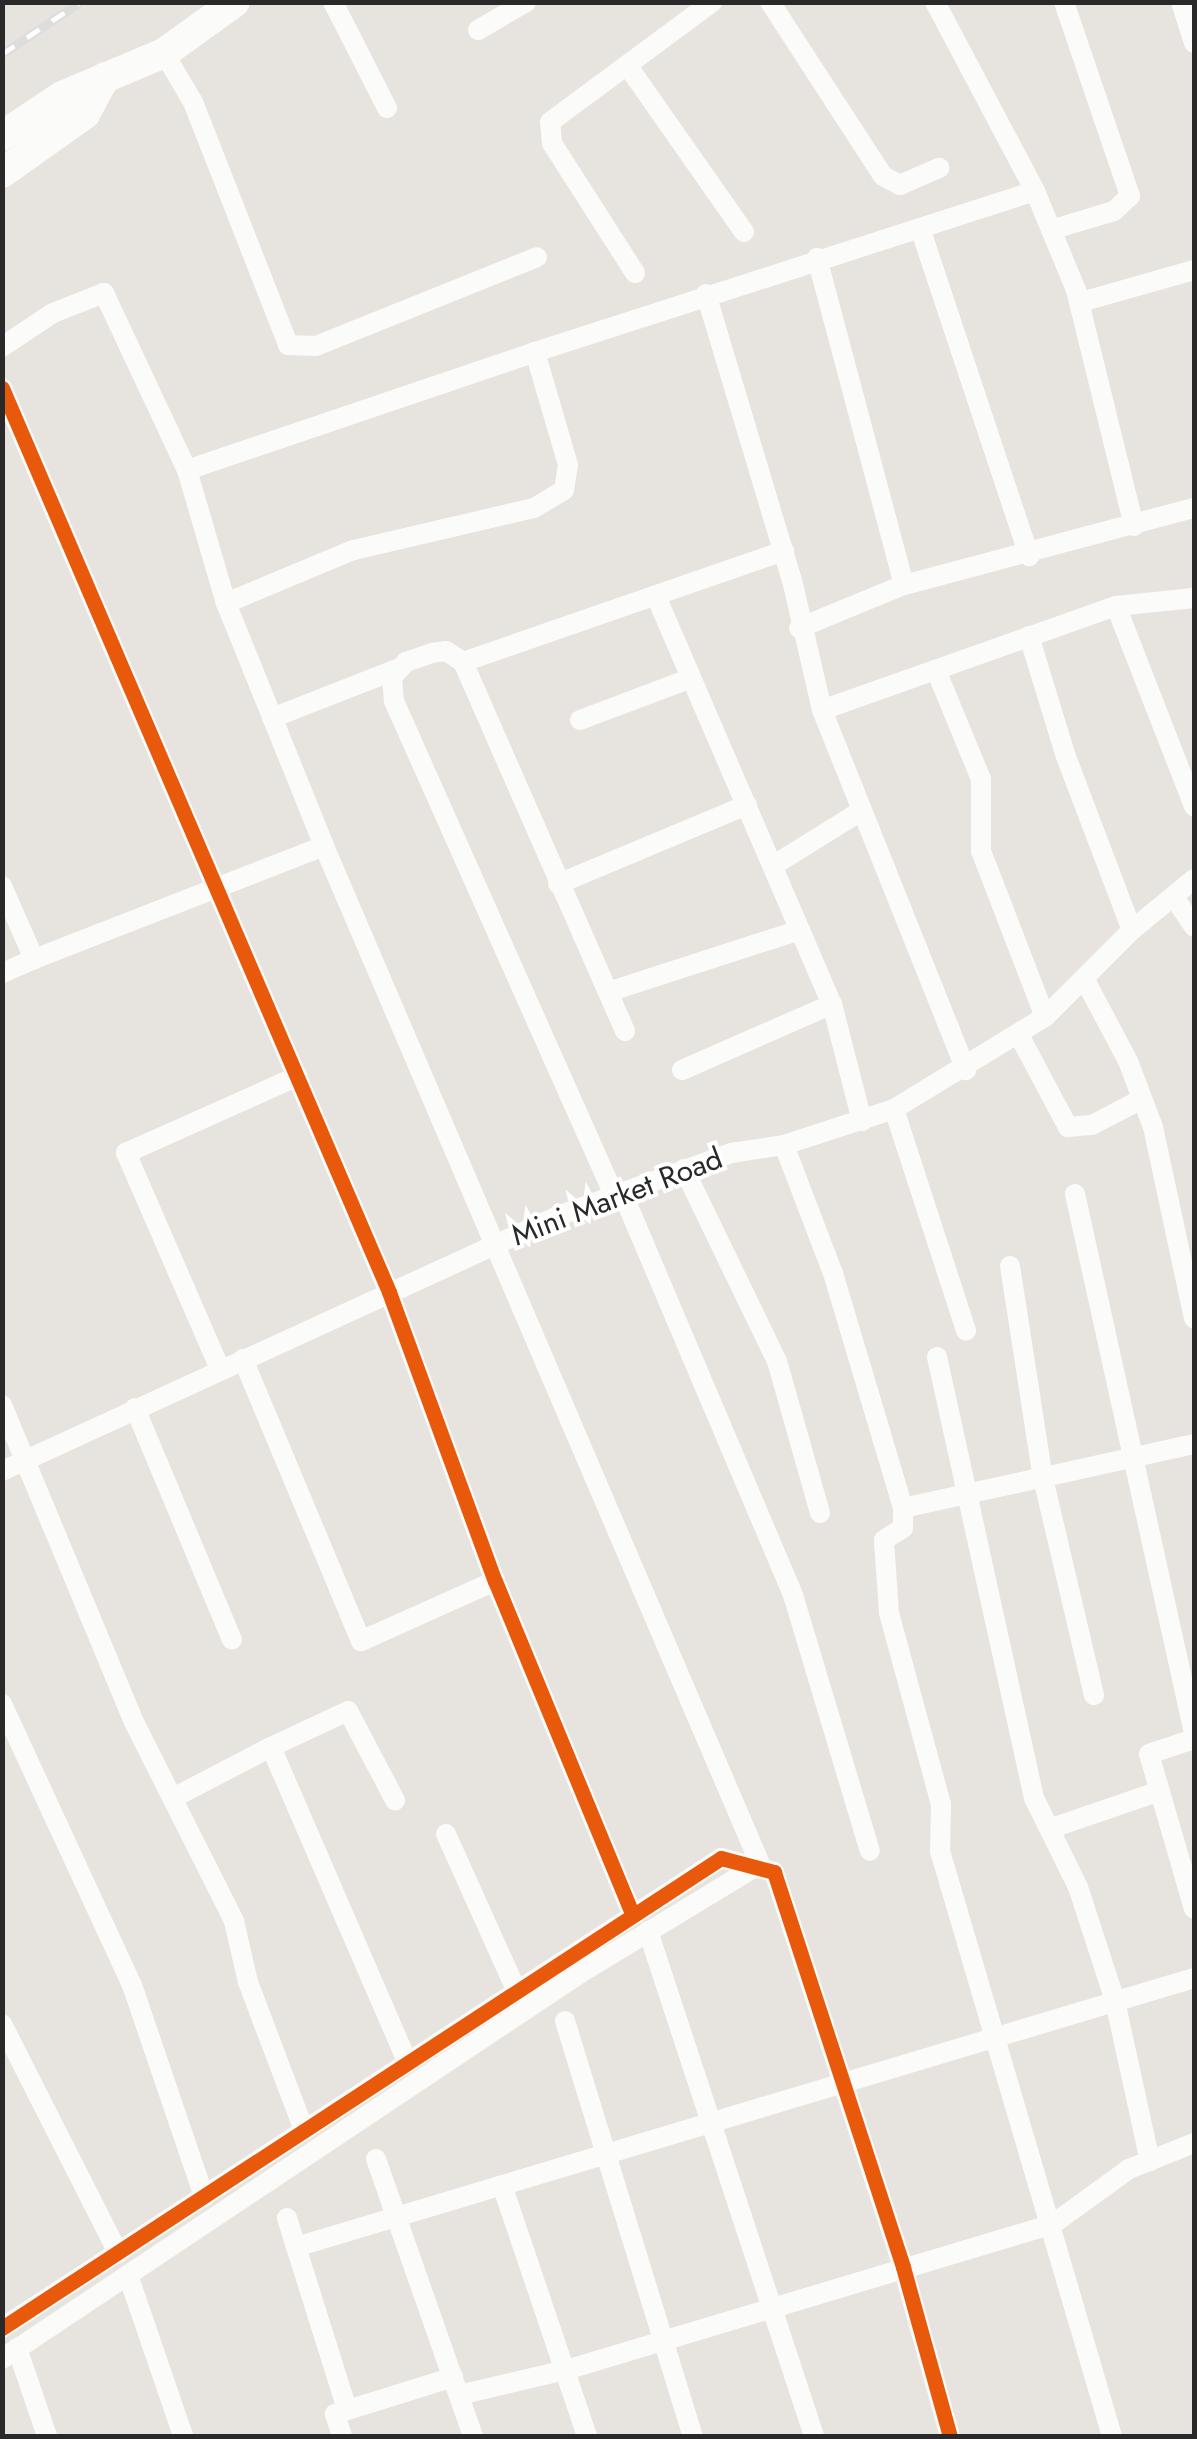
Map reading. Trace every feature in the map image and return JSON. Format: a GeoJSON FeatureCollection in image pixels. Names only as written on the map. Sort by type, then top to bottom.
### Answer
{"type":"FeatureCollection","features":[{"type":"Feature","properties":{"kind":"street"},"geometry":{"type":"LineString","coordinates":[[2,136],[106,77],[164,53],[235,2]]}},
{"type":"Feature","properties":{"kind":"street"},"geometry":{"type":"LineString","coordinates":[[333,2],[387,108]]}},
{"type":"Feature","properties":{"kind":"street"},"geometry":{"type":"LineString","coordinates":[[478,30],[526,2]]}},
{"type":"Feature","properties":{"kind":"street"},"geometry":{"type":"LineString","coordinates":[[635,273],[548,131],[556,114],[712,2]]}},
{"type":"Feature","properties":{"kind":"street"},"geometry":{"type":"LineString","coordinates":[[770,2],[882,176],[900,186],[939,168]]}},
{"type":"Feature","properties":{"kind":"street"},"geometry":{"type":"LineString","coordinates":[[935,2],[1035,191],[1080,302],[1134,526]]}},
{"type":"Feature","properties":{"kind":"street"},"geometry":{"type":"LineString","coordinates":[[1052,230],[1114,211],[1130,196],[1064,2]]}},
{"type":"Feature","properties":{"kind":"street"},"geometry":{"type":"LineString","coordinates":[[1181,2],[1194,43]]}},
{"type":"Feature","properties":{"kind":"street"},"geometry":{"type":"LineString","coordinates":[[164,53],[193,102],[288,345],[316,346],[537,257]]}},
{"type":"Feature","properties":{"kind":"street"},"geometry":{"type":"LineString","coordinates":[[627,64],[744,232]]}},
{"type":"Feature","properties":{"kind":"street"},"geometry":{"type":"LineString","coordinates":[[2,172],[85,114],[106,77]]}},
{"type":"Feature","properties":{"kind":"street"},"geometry":{"type":"LineString","coordinates":[[187,470],[706,294],[1035,191]]}},
{"type":"Feature","properties":{"kind":"street"},"geometry":{"type":"LineString","coordinates":[[920,228],[1029,556]]}},
{"type":"Feature","properties":{"kind":"street"},"geometry":{"type":"LineString","coordinates":[[818,258],[904,585]]}},
{"type":"Feature","properties":{"kind":"street"},"geometry":{"type":"LineString","coordinates":[[1080,302],[1194,270]]}},
{"type":"Feature","properties":{"kind":"street"},"geometry":{"type":"LineString","coordinates":[[2,347],[52,313],[104,294],[187,470],[226,602],[324,846],[760,1864]]}},
{"type":"Feature","properties":{"kind":"street"},"geometry":{"type":"LineString","coordinates":[[706,294],[784,551],[822,710],[858,813],[966,1070]]}},
{"type":"Feature","properties":{"kind":"street"},"geometry":{"type":"LineString","coordinates":[[226,602],[354,550],[534,508],[564,490],[568,466],[535,352]]}},
{"type":"Feature","properties":{"kind":"street"},"geometry":{"type":"LineString","coordinates":[[2,388],[389,1292],[495,1582],[632,1912]]}},
{"type":"Feature","properties":{"kind":"street"},"geometry":{"type":"LineString","coordinates":[[800,628],[904,585],[1029,556],[1194,508]]}},
{"type":"Feature","properties":{"kind":"street"},"geometry":{"type":"LineString","coordinates":[[463,662],[784,551]]}},
{"type":"Feature","properties":{"kind":"street"},"geometry":{"type":"LineString","coordinates":[[656,596],[832,1004],[862,1121]]}},
{"type":"Feature","properties":{"kind":"street"},"geometry":{"type":"LineString","coordinates":[[822,710],[1116,606],[1194,598]]}},
{"type":"Feature","properties":{"kind":"street"},"geometry":{"type":"LineString","coordinates":[[1116,606],[1194,806]]}},
{"type":"Feature","properties":{"kind":"street"},"geometry":{"type":"LineString","coordinates":[[1029,636],[1065,754],[1132,930]]}},
{"type":"Feature","properties":{"kind":"street"},"geometry":{"type":"LineString","coordinates":[[272,718],[446,651],[463,662],[626,1031]]}},
{"type":"Feature","properties":{"kind":"street"},"geometry":{"type":"LineString","coordinates":[[397,669],[394,701],[618,1193],[793,1595],[870,1851]]}},
{"type":"Feature","properties":{"kind":"street"},"geometry":{"type":"LineString","coordinates":[[936,670],[980,779],[981,851],[1045,1017]]}},
{"type":"Feature","properties":{"kind":"street"},"geometry":{"type":"LineString","coordinates":[[580,720],[689,679]]}},
{"type":"Feature","properties":{"kind":"street"},"geometry":{"type":"LineString","coordinates":[[558,884],[747,805]]}},
{"type":"Feature","properties":{"kind":"street"},"geometry":{"type":"LineString","coordinates":[[774,865],[858,813]]}},
{"type":"Feature","properties":{"kind":"street"},"geometry":{"type":"LineString","coordinates":[[2,973],[324,846]]}},
{"type":"Feature","properties":{"kind":"street","name":"Mini Market Road"},"geometry":{"type":"LineString","coordinates":[[2,1471],[389,1292],[618,1193],[684,1169],[784,1146],[894,1108],[966,1070],[1045,1017],[1086,982],[1132,930],[1194,879]]}},
{"type":"Feature","properties":{"kind":"street"},"geometry":{"type":"LineString","coordinates":[[2,886],[34,959]]}},
{"type":"Feature","properties":{"kind":"street"},"geometry":{"type":"LineString","coordinates":[[1174,897],[1194,926]]}},
{"type":"Feature","properties":{"kind":"street"},"geometry":{"type":"LineString","coordinates":[[608,992],[800,930]]}},
{"type":"Feature","properties":{"kind":"street"},"geometry":{"type":"LineString","coordinates":[[1086,982],[1142,1098],[1194,1319]]}},
{"type":"Feature","properties":{"kind":"street"},"geometry":{"type":"LineString","coordinates":[[682,1070],[832,1004]]}},
{"type":"Feature","properties":{"kind":"street"},"geometry":{"type":"LineString","coordinates":[[1019,1035],[1068,1127],[1092,1125],[1142,1098]]}},
{"type":"Feature","properties":{"kind":"street"},"geometry":{"type":"LineString","coordinates":[[220,1369],[126,1153],[298,1076]]}},
{"type":"Feature","properties":{"kind":"street"},"geometry":{"type":"LineString","coordinates":[[894,1108],[966,1331]]}},
{"type":"Feature","properties":{"kind":"street"},"geometry":{"type":"LineString","coordinates":[[784,1146],[833,1272],[903,1508],[903,1528],[884,1540],[889,1613],[941,1804],[940,1851],[1053,2224],[1112,2436]]}},
{"type":"Feature","properties":{"kind":"street"},"geometry":{"type":"LineString","coordinates":[[684,1169],[777,1361],[820,1513]]}},
{"type":"Feature","properties":{"kind":"street"},"geometry":{"type":"LineString","coordinates":[[1075,1194],[1194,1736],[1148,1754],[1194,1909]]}},
{"type":"Feature","properties":{"kind":"street"},"geometry":{"type":"LineString","coordinates":[[1010,1266],[1043,1478],[1094,1695]]}},
{"type":"Feature","properties":{"kind":"street"},"geometry":{"type":"LineString","coordinates":[[937,1357],[972,1493],[1034,1798],[1052,1828],[1115,2001],[1150,2161]]}},
{"type":"Feature","properties":{"kind":"street"},"geometry":{"type":"LineString","coordinates":[[243,1358],[361,1641],[495,1582]]}},
{"type":"Feature","properties":{"kind":"street"},"geometry":{"type":"LineString","coordinates":[[2,1405],[172,1798],[234,1922],[248,1982],[304,2130]]}},
{"type":"Feature","properties":{"kind":"street"},"geometry":{"type":"LineString","coordinates":[[135,1408],[232,1640]]}},
{"type":"Feature","properties":{"kind":"street"},"geometry":{"type":"LineString","coordinates":[[903,1508],[1194,1444]]}},
{"type":"Feature","properties":{"kind":"street"},"geometry":{"type":"LineString","coordinates":[[2,1704],[132,1985],[204,2196]]}},
{"type":"Feature","properties":{"kind":"street"},"geometry":{"type":"LineString","coordinates":[[172,1798],[348,1711],[395,1800]]}},
{"type":"Feature","properties":{"kind":"street"},"geometry":{"type":"LineString","coordinates":[[271,1746],[407,2062]]}},
{"type":"Feature","properties":{"kind":"street"},"geometry":{"type":"LineString","coordinates":[[1052,1828],[1160,1791]]}},
{"type":"Feature","properties":{"kind":"street"},"geometry":{"type":"LineString","coordinates":[[446,1834],[516,1990]]}},
{"type":"Feature","properties":{"kind":"street"},"geometry":{"type":"LineString","coordinates":[[3,2328],[632,1912],[721,1858],[760,1864],[774,1872],[902,2267],[950,2436]]}},
{"type":"Feature","properties":{"kind":"street"},"geometry":{"type":"LineString","coordinates":[[47,2436],[10,2354],[648,1930],[760,1864]]}},
{"type":"Feature","properties":{"kind":"street"},"geometry":{"type":"LineString","coordinates":[[648,1930],[776,2306],[814,2436]]}},
{"type":"Feature","properties":{"kind":"street"},"geometry":{"type":"LineString","coordinates":[[296,2247],[842,2080],[1194,1978]]}},
{"type":"Feature","properties":{"kind":"street"},"geometry":{"type":"LineString","coordinates":[[565,2021],[693,2436]]}},
{"type":"Feature","properties":{"kind":"street"},"geometry":{"type":"LineString","coordinates":[[2,2024],[118,2253]]}},
{"type":"Feature","properties":{"kind":"street"},"geometry":{"type":"LineString","coordinates":[[342,2436],[334,2414],[347,2410],[456,2386],[566,2370],[1053,2224],[1150,2161],[1194,2143]]}},
{"type":"Feature","properties":{"kind":"street"},"geometry":{"type":"LineString","coordinates":[[376,2159],[393,2218],[474,2436]]}},
{"type":"Feature","properties":{"kind":"street"},"geometry":{"type":"LineString","coordinates":[[502,2185],[587,2436]]}},
{"type":"Feature","properties":{"kind":"street"},"geometry":{"type":"LineString","coordinates":[[287,2218],[347,2410]]}},
{"type":"Feature","properties":{"kind":"street"},"geometry":{"type":"LineString","coordinates":[[128,2275],[183,2436]]}},
{"type":"Feature","properties":{"kind":"railway"},"geometry":{"type":"LineString","coordinates":[[2,54],[80,2]]}},
{"type":"Feature","properties":{"kind":"cycle path"},"geometry":{"type":"LineString","coordinates":[[2,388],[389,1292],[495,1581],[632,1913]]}},
{"type":"Feature","properties":{"kind":"cycle path"},"geometry":{"type":"LineString","coordinates":[[2,2328],[721,1858],[774,1872],[903,2267],[950,2436]]}}]}
